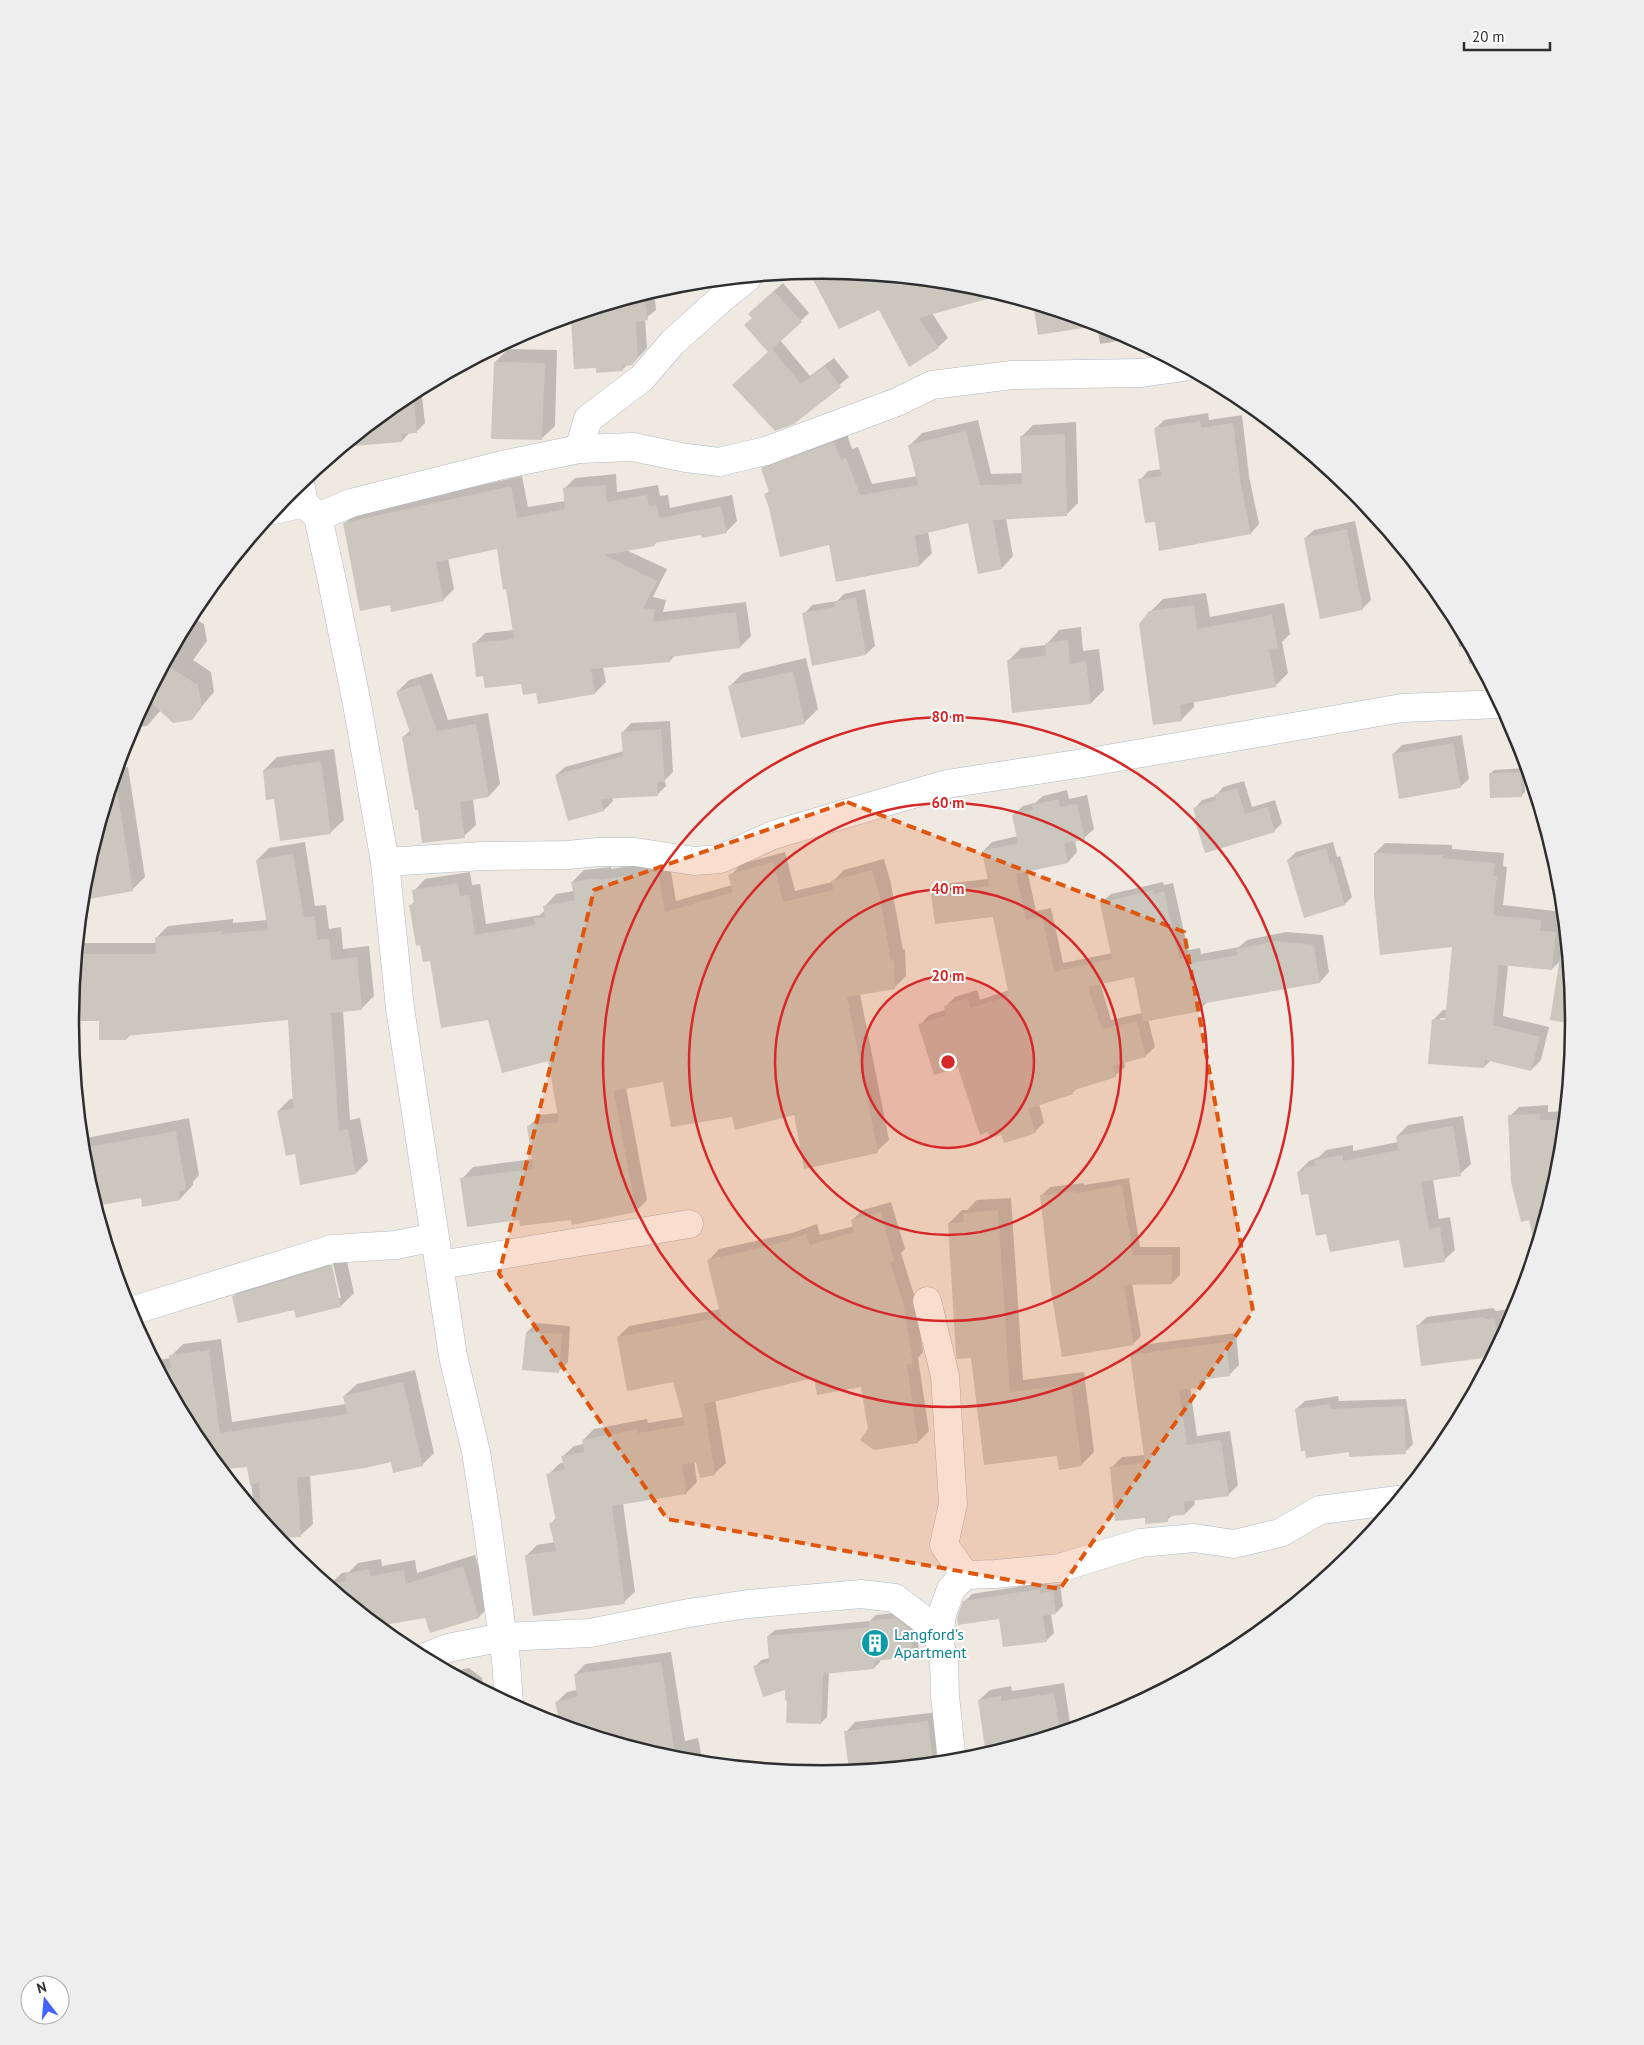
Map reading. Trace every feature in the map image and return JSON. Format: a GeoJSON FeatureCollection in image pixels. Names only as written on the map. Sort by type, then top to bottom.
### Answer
{"type":"FeatureCollection","features":[{"type":"Feature","properties":{"kind":"street"},"geometry":{"type":"LineString","coordinates":[[579,449],[588,419],[642,378],[672,343],[739,285]]}},
{"type":"Feature","properties":{"kind":"street"},"geometry":{"type":"LineString","coordinates":[[287,506],[307,501],[351,502],[502,464],[579,449],[633,447],[686,458],[718,462],[766,451],[897,402],[932,384],[1012,375],[1142,373],[1175,369]]}},
{"type":"Feature","properties":{"kind":"street"},"geometry":{"type":"LineString","coordinates":[[307,501],[357,704],[385,862],[400,1008],[453,1356],[476,1452],[503,1638],[508,1696]]}},
{"type":"Feature","properties":{"kind":"street"},"geometry":{"type":"LineString","coordinates":[[385,862],[483,856],[568,855],[598,852],[635,852],[694,861],[720,859],[773,835],[948,784],[1402,708],[1494,704]]}},
{"type":"Feature","properties":{"kind":"street"},"geometry":{"type":"LineString","coordinates":[[440,1265],[689,1224]]}},
{"type":"Feature","properties":{"kind":"street"},"geometry":{"type":"LineString","coordinates":[[136,1310],[332,1250],[396,1245],[434,1237]]}},
{"type":"Feature","properties":{"kind":"street"},"geometry":{"type":"LineString","coordinates":[[927,1301],[946,1376],[953,1504],[944,1545],[964,1574]]}},
{"type":"Feature","properties":{"kind":"street"},"geometry":{"type":"LineString","coordinates":[[951,1754],[945,1696],[944,1661],[939,1639],[942,1614],[951,1589],[964,1574],[995,1574],[1059,1568],[1140,1544],[1194,1538],[1234,1544],[1280,1533],[1320,1510],[1391,1501]]}},
{"type":"Feature","properties":{"kind":"street"},"geometry":{"type":"LineString","coordinates":[[432,1654],[448,1648],[503,1638],[590,1633],[690,1613],[748,1604],[861,1594],[895,1598],[924,1620],[939,1639]]}},
{"type":"Feature","properties":{"kind":"highlighted area"},"geometry":{"type":"Polygon","coordinates":[[[847,802],[1184,932],[1253,1311],[1060,1589],[667,1519],[499,1274],[594,890],[847,802]]]}},
{"type":"Feature","properties":{"kind":"building"},"geometry":{"type":"Polygon","coordinates":[[[813,279],[871,281],[919,286],[987,299],[919,318],[939,348],[909,367],[879,310],[839,329],[813,279]]]}},
{"type":"Feature","properties":{"kind":"building"},"geometry":{"type":"Polygon","coordinates":[[[774,291],[802,322],[772,349],[801,384],[825,366],[841,387],[794,424],[775,431],[732,385],[768,352],[744,325],[752,318],[748,314],[774,291]]]}},
{"type":"Feature","properties":{"kind":"building"},"geometry":{"type":"Polygon","coordinates":[[[645,301],[648,320],[636,322],[638,358],[632,365],[623,366],[623,371],[596,373],[596,368],[574,369],[571,323],[645,301]]]}},
{"type":"Feature","properties":{"kind":"building"},"geometry":{"type":"Polygon","coordinates":[[[1034,311],[1084,328],[1038,335],[1034,311]]]}},
{"type":"Feature","properties":{"kind":"building"},"geometry":{"type":"Polygon","coordinates":[[[494,362],[545,363],[542,440],[491,439],[494,362]]]}},
{"type":"Feature","properties":{"kind":"building"},"geometry":{"type":"Polygon","coordinates":[[[414,402],[417,433],[402,434],[402,442],[354,446],[414,402]]]}},
{"type":"Feature","properties":{"kind":"building"},"geometry":{"type":"Polygon","coordinates":[[[1200,421],[1201,428],[1233,423],[1241,485],[1251,534],[1159,551],[1155,522],[1145,523],[1138,479],[1161,476],[1154,428],[1200,421]]]}},
{"type":"Feature","properties":{"kind":"building"},"geometry":{"type":"Polygon","coordinates":[[[966,431],[980,485],[1022,484],[1020,436],[1065,434],[1067,516],[993,520],[1002,569],[978,574],[968,523],[915,536],[920,566],[836,582],[829,545],[780,557],[764,494],[769,492],[761,468],[834,442],[841,460],[846,458],[860,495],[918,485],[908,445],[966,431]]]}},
{"type":"Feature","properties":{"kind":"building"},"geometry":{"type":"Polygon","coordinates":[[[605,485],[607,502],[647,495],[649,506],[657,505],[659,518],[721,506],[727,533],[702,538],[701,535],[654,543],[655,546],[604,555],[657,581],[643,608],[655,610],[653,622],[736,612],[740,648],[670,657],[670,662],[591,669],[595,694],[538,704],[536,693],[523,695],[521,684],[485,688],[483,676],[476,677],[472,643],[514,639],[506,589],[503,590],[497,549],[436,562],[444,601],[391,612],[390,605],[360,611],[343,523],[511,486],[517,518],[565,509],[563,488],[605,485]]]}},
{"type":"Feature","properties":{"kind":"building"},"geometry":{"type":"Polygon","coordinates":[[[1347,529],[1363,610],[1320,619],[1304,538],[1347,529]]]}},
{"type":"Feature","properties":{"kind":"building"},"geometry":{"type":"Polygon","coordinates":[[[856,597],[866,655],[812,666],[802,613],[835,607],[834,602],[856,597]]]}},
{"type":"Feature","properties":{"kind":"building"},"geometry":{"type":"Polygon","coordinates":[[[1194,605],[1197,629],[1272,615],[1278,648],[1269,649],[1276,687],[1180,705],[1182,721],[1153,725],[1139,624],[1149,611],[1194,605]]]}},
{"type":"Feature","properties":{"kind":"building"},"geometry":{"type":"Polygon","coordinates":[[[1068,640],[1070,664],[1086,661],[1091,704],[1012,713],[1007,660],[1046,656],[1045,643],[1068,640]]]}},
{"type":"Feature","properties":{"kind":"building"},"geometry":{"type":"Polygon","coordinates":[[[170,667],[198,685],[202,707],[192,720],[173,723],[151,703],[170,667]]]}},
{"type":"Feature","properties":{"kind":"building"},"geometry":{"type":"Polygon","coordinates":[[[793,671],[805,724],[741,738],[728,686],[793,671]]]}},
{"type":"Feature","properties":{"kind":"building"},"geometry":{"type":"Polygon","coordinates":[[[420,684],[437,731],[476,724],[489,797],[460,802],[465,838],[422,843],[418,810],[415,810],[402,737],[411,735],[396,692],[420,684]]]}},
{"type":"Feature","properties":{"kind":"building"},"geometry":{"type":"Polygon","coordinates":[[[661,729],[665,782],[657,782],[658,796],[601,799],[604,811],[568,821],[555,775],[623,756],[621,732],[661,729]]]}},
{"type":"Feature","properties":{"kind":"building"},"geometry":{"type":"Polygon","coordinates":[[[1453,743],[1461,788],[1399,799],[1392,754],[1453,743]]]}},
{"type":"Feature","properties":{"kind":"building"},"geometry":{"type":"Polygon","coordinates":[[[321,761],[331,834],[280,841],[274,799],[266,800],[263,770],[321,761]]]}},
{"type":"Feature","properties":{"kind":"building"},"geometry":{"type":"Polygon","coordinates":[[[1521,772],[1522,797],[1490,798],[1489,773],[1521,772]]]}},
{"type":"Feature","properties":{"kind":"building"},"geometry":{"type":"Polygon","coordinates":[[[117,788],[133,891],[89,899],[104,830],[117,788]]]}},
{"type":"Feature","properties":{"kind":"building"},"geometry":{"type":"Polygon","coordinates":[[[1237,788],[1245,814],[1268,807],[1275,832],[1205,853],[1194,818],[1196,818],[1193,808],[1216,800],[1214,795],[1237,788]]]}},
{"type":"Feature","properties":{"kind":"building"},"geometry":{"type":"Polygon","coordinates":[[[1058,799],[1060,807],[1077,804],[1085,840],[1064,843],[1068,863],[1016,874],[1026,920],[1042,916],[1054,972],[1112,959],[1100,903],[1154,890],[1155,894],[1164,891],[1179,959],[1191,957],[1192,963],[1237,955],[1236,949],[1276,941],[1314,945],[1320,983],[1200,1004],[1201,1011],[1143,1022],[1134,977],[1088,987],[1102,1029],[1137,1021],[1146,1057],[1113,1066],[1116,1077],[1071,1091],[1073,1094],[1028,1109],[1036,1133],[1004,1143],[1001,1135],[990,1138],[988,1132],[980,1135],[958,1068],[934,1075],[918,1024],[946,1016],[944,1006],[967,998],[971,1008],[1009,996],[993,917],[935,924],[931,894],[989,886],[982,851],[1018,843],[1012,815],[1033,810],[1032,805],[1058,799]]]}},
{"type":"Feature","properties":{"kind":"building"},"geometry":{"type":"Polygon","coordinates":[[[1326,848],[1330,864],[1333,863],[1345,905],[1304,918],[1287,860],[1326,848]]]}},
{"type":"Feature","properties":{"kind":"building"},"geometry":{"type":"Polygon","coordinates":[[[1374,853],[1443,855],[1442,858],[1495,863],[1493,876],[1497,876],[1493,915],[1541,920],[1540,931],[1556,932],[1552,970],[1499,965],[1493,1025],[1540,1037],[1531,1071],[1485,1060],[1484,1068],[1428,1064],[1432,1019],[1445,1020],[1452,947],[1380,955],[1374,896],[1374,853]]]}},
{"type":"Feature","properties":{"kind":"building"},"geometry":{"type":"Polygon","coordinates":[[[293,854],[304,917],[315,916],[317,940],[329,939],[331,960],[357,957],[362,1010],[331,1013],[339,1131],[348,1129],[356,1174],[300,1185],[295,1154],[286,1156],[277,1111],[293,1108],[288,1020],[126,1036],[126,1040],[99,1040],[99,1021],[79,1021],[82,954],[156,954],[155,937],[222,931],[222,934],[268,930],[256,860],[293,854]]]}},
{"type":"Feature","properties":{"kind":"building"},"geometry":{"type":"Polygon","coordinates":[[[773,862],[783,902],[833,890],[831,881],[872,870],[880,897],[891,961],[894,960],[895,989],[847,997],[878,1153],[804,1169],[794,1115],[735,1130],[732,1117],[671,1127],[663,1082],[614,1091],[636,1212],[572,1225],[571,1220],[520,1226],[519,1220],[467,1227],[460,1178],[533,1169],[527,1126],[559,1122],[548,1061],[502,1073],[488,1020],[441,1028],[430,961],[423,962],[420,945],[416,946],[409,905],[414,904],[412,890],[458,883],[460,896],[469,895],[475,935],[535,925],[534,918],[545,917],[543,906],[575,900],[571,882],[599,878],[600,880],[658,871],[665,912],[733,892],[728,875],[773,862]]]}},
{"type":"Feature","properties":{"kind":"building"},"geometry":{"type":"Polygon","coordinates":[[[1560,957],[1562,957],[1565,1022],[1550,1020],[1560,957]]]}},
{"type":"Feature","properties":{"kind":"building"},"geometry":{"type":"Polygon","coordinates":[[[1540,1114],[1540,1120],[1559,1120],[1551,1168],[1533,1239],[1529,1220],[1521,1222],[1511,1182],[1508,1115],[1540,1114]]]}},
{"type":"Feature","properties":{"kind":"building"},"geometry":{"type":"Polygon","coordinates":[[[1453,1126],[1461,1176],[1421,1182],[1429,1229],[1440,1227],[1445,1262],[1404,1268],[1399,1240],[1330,1252],[1326,1234],[1316,1236],[1308,1194],[1301,1195],[1297,1172],[1304,1170],[1303,1168],[1315,1166],[1314,1160],[1343,1155],[1343,1161],[1398,1150],[1396,1136],[1453,1126]]]}},
{"type":"Feature","properties":{"kind":"building"},"geometry":{"type":"Polygon","coordinates":[[[176,1131],[186,1190],[179,1191],[180,1200],[142,1207],[141,1198],[102,1205],[89,1147],[176,1131]]]}},
{"type":"Feature","properties":{"kind":"building"},"geometry":{"type":"Polygon","coordinates":[[[1122,1185],[1133,1255],[1172,1255],[1172,1284],[1124,1285],[1134,1345],[1062,1357],[1051,1291],[1040,1195],[1076,1191],[1076,1193],[1122,1185]]]}},
{"type":"Feature","properties":{"kind":"building"},"geometry":{"type":"Polygon","coordinates":[[[998,1210],[1010,1392],[1071,1385],[1082,1466],[1059,1470],[1057,1456],[984,1465],[971,1358],[957,1359],[956,1355],[948,1223],[964,1222],[963,1213],[998,1210]]]}},
{"type":"Feature","properties":{"kind":"building"},"geometry":{"type":"Polygon","coordinates":[[[881,1212],[894,1261],[890,1262],[904,1306],[913,1364],[907,1365],[918,1443],[874,1450],[860,1440],[868,1429],[861,1387],[817,1395],[814,1378],[704,1404],[715,1475],[700,1478],[696,1462],[682,1465],[687,1494],[612,1506],[625,1604],[533,1616],[525,1555],[556,1551],[549,1523],[556,1521],[546,1474],[565,1469],[561,1456],[584,1452],[582,1440],[637,1429],[638,1433],[685,1425],[673,1382],[627,1391],[617,1337],[721,1317],[707,1260],[780,1243],[806,1234],[810,1245],[854,1232],[851,1220],[881,1212]]]}},
{"type":"Feature","properties":{"kind":"building"},"geometry":{"type":"Polygon","coordinates":[[[332,1265],[341,1307],[296,1318],[294,1310],[238,1323],[232,1296],[332,1265]]]}},
{"type":"Feature","properties":{"kind":"building"},"geometry":{"type":"Polygon","coordinates":[[[1484,1317],[1486,1319],[1495,1318],[1497,1334],[1485,1358],[1421,1366],[1416,1325],[1484,1317]]]}},
{"type":"Feature","properties":{"kind":"building"},"geometry":{"type":"Polygon","coordinates":[[[526,1332],[562,1334],[559,1373],[522,1370],[526,1332]]]}},
{"type":"Feature","properties":{"kind":"building"},"geometry":{"type":"Polygon","coordinates":[[[1226,1342],[1230,1376],[1199,1380],[1200,1388],[1179,1390],[1187,1445],[1221,1440],[1229,1496],[1184,1502],[1185,1515],[1167,1516],[1168,1522],[1145,1524],[1145,1518],[1115,1521],[1110,1467],[1145,1463],[1130,1355],[1226,1342]]]}},
{"type":"Feature","properties":{"kind":"building"},"geometry":{"type":"Polygon","coordinates":[[[209,1350],[220,1433],[347,1414],[343,1396],[403,1382],[423,1466],[393,1473],[391,1462],[365,1468],[297,1478],[301,1537],[286,1538],[260,1510],[259,1483],[250,1485],[247,1467],[228,1469],[204,1435],[165,1369],[171,1368],[169,1355],[209,1350]]]}},
{"type":"Feature","properties":{"kind":"building"},"geometry":{"type":"Polygon","coordinates":[[[1330,1404],[1331,1409],[1404,1406],[1406,1454],[1349,1457],[1349,1452],[1306,1458],[1305,1451],[1301,1451],[1295,1409],[1330,1404]]]}},
{"type":"Feature","properties":{"kind":"building"},"geometry":{"type":"Polygon","coordinates":[[[463,1566],[479,1618],[430,1633],[425,1618],[387,1624],[334,1583],[346,1581],[345,1574],[369,1569],[371,1576],[404,1570],[406,1584],[463,1566]]]}},
{"type":"Feature","properties":{"kind":"building"},"geometry":{"type":"Polygon","coordinates":[[[1040,1589],[1040,1593],[1053,1591],[1056,1614],[1043,1616],[1047,1642],[1003,1647],[999,1619],[958,1625],[957,1618],[963,1601],[1040,1589]]]}},
{"type":"Feature","properties":{"kind":"building"},"geometry":{"type":"Polygon","coordinates":[[[896,1618],[910,1629],[913,1657],[874,1661],[874,1669],[823,1674],[821,1724],[786,1723],[787,1701],[785,1700],[785,1690],[763,1697],[753,1666],[769,1662],[767,1636],[869,1627],[869,1621],[896,1618]]]}},
{"type":"Feature","properties":{"kind":"building"},"geometry":{"type":"Polygon","coordinates":[[[661,1662],[675,1750],[630,1740],[558,1717],[555,1702],[577,1697],[574,1674],[661,1662]]]}},
{"type":"Feature","properties":{"kind":"building"},"geometry":{"type":"Polygon","coordinates":[[[1054,1693],[1059,1727],[985,1747],[978,1700],[1001,1696],[1001,1701],[1054,1693]]]}},
{"type":"Feature","properties":{"kind":"building"},"geometry":{"type":"Polygon","coordinates":[[[928,1721],[933,1757],[848,1765],[844,1731],[928,1721]]]}},
{"type":"Feature","properties":{"kind":"place","name":"Langford's Apartment"},"geometry":{"type":"Point","coordinates":[875,1643]}}]}
